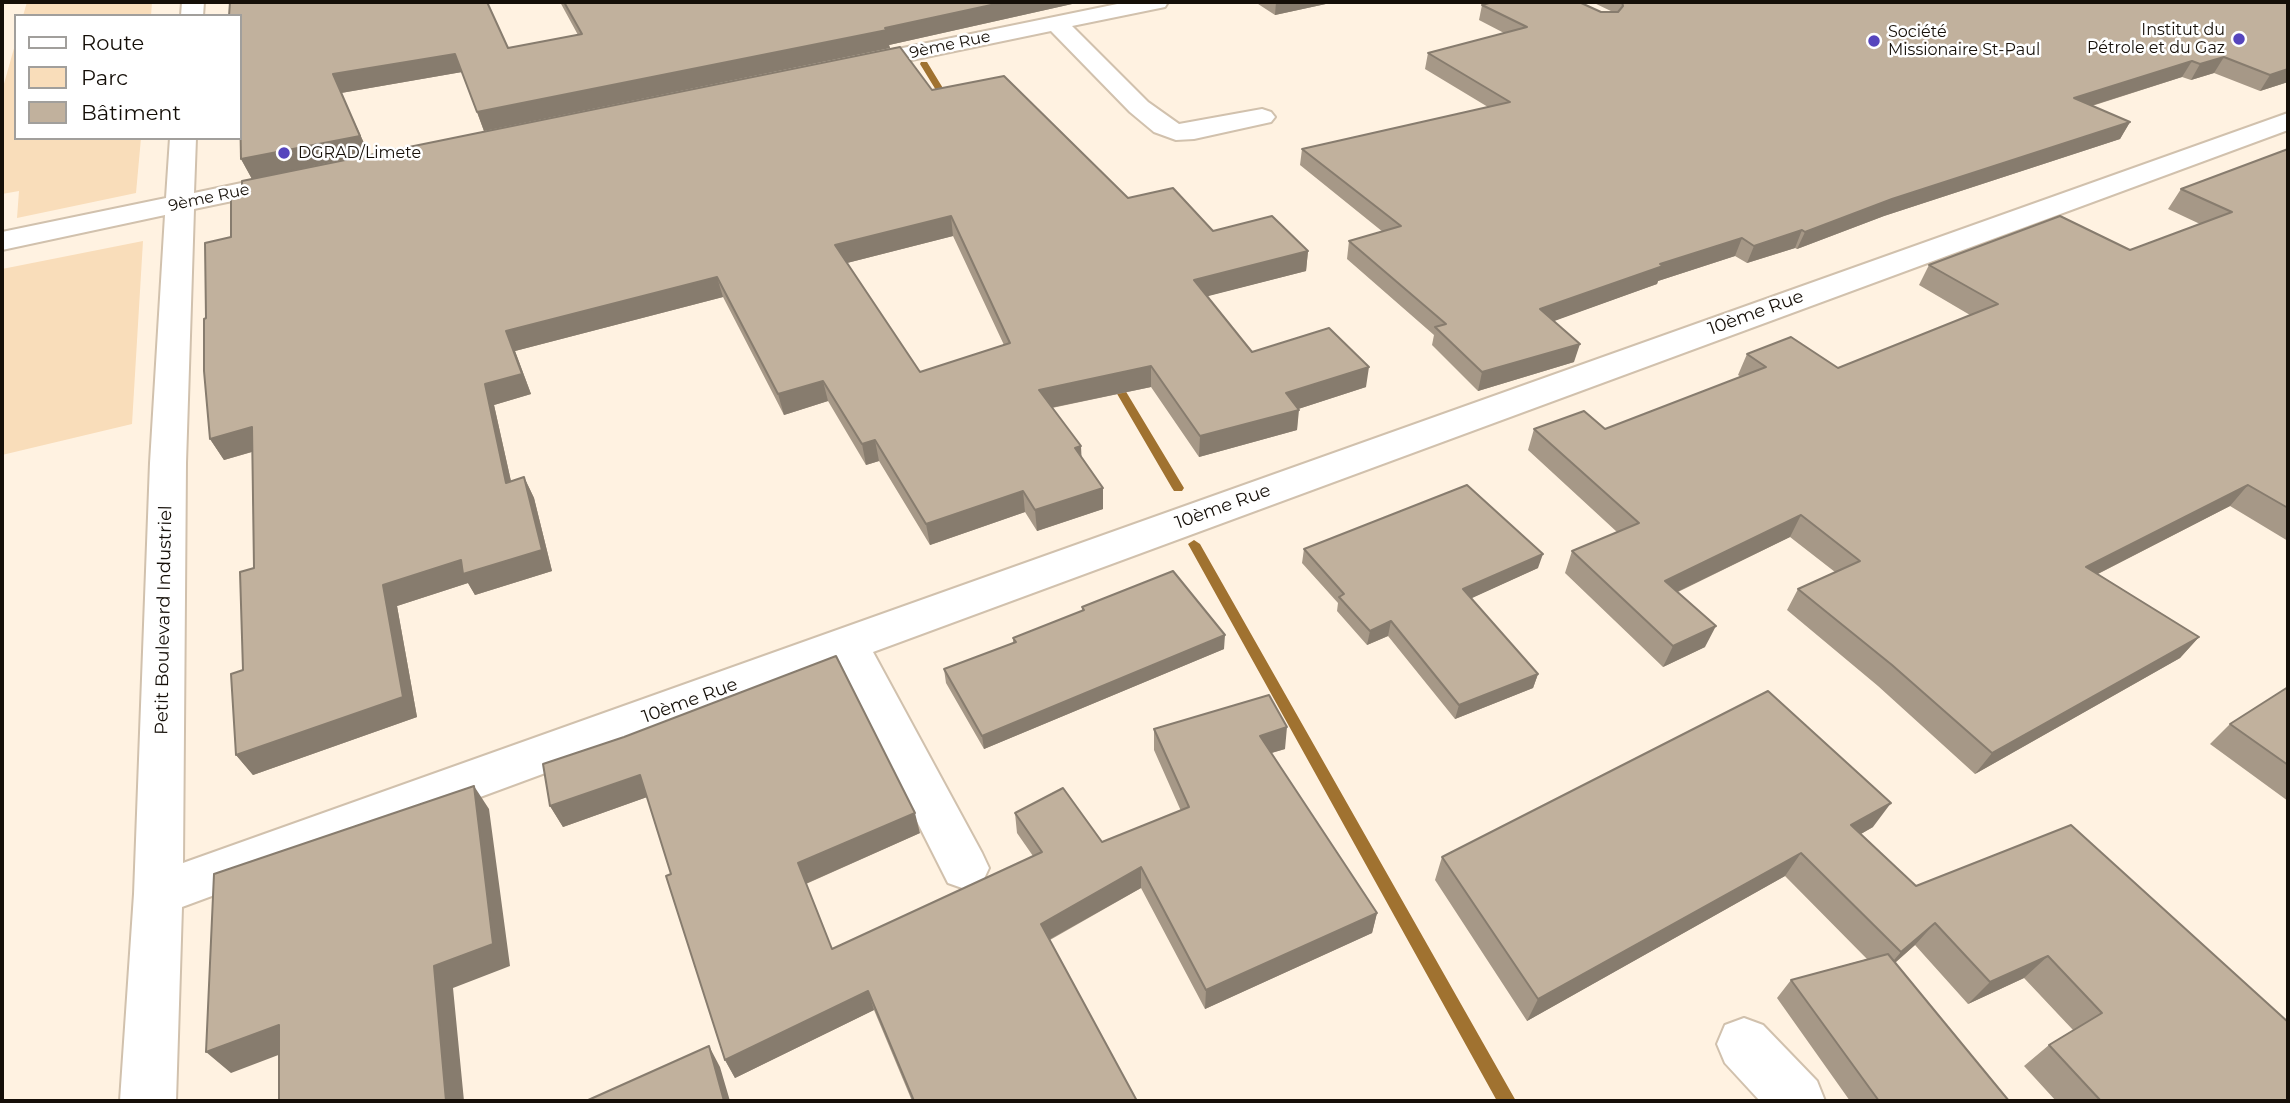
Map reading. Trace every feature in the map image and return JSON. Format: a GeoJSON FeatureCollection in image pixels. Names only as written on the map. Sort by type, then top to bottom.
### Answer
{"type":"FeatureCollection","features":[{"type":"Feature","properties":{"kind":"street","name":"9ème Rue"},"geometry":{"type":"LineString","coordinates":[[830,69],[1157,2]]}},
{"type":"Feature","properties":{"kind":"street"},"geometry":{"type":"LineString","coordinates":[[1056,23],[1139,107],[1163,127],[1176,132],[1194,131],[1262,117]]}},
{"type":"Feature","properties":{"kind":"street","name":"10ème Rue"},"geometry":{"type":"LineString","coordinates":[[158,894],[2288,121]]}},
{"type":"Feature","properties":{"kind":"street","name":"Petit Boulevard Industriel"},"geometry":{"type":"LineString","coordinates":[[148,1101],[158,894],[168,463],[183,140]]}},
{"type":"Feature","properties":{"kind":"street","name":"9ème Rue"},"geometry":{"type":"LineString","coordinates":[[2,241],[314,176]]}},
{"type":"Feature","properties":{"kind":"street"},"geometry":{"type":"LineString","coordinates":[[848,644],[965,868]]}},
{"type":"Feature","properties":{"kind":"street"},"geometry":{"type":"LineString","coordinates":[[1744,1044],[1797,1101]]}},
{"type":"Feature","properties":{"kind":"green space"},"geometry":{"type":"Polygon","coordinates":[[[27,2],[152,2],[151,14],[24,14],[27,2]]]}},
{"type":"Feature","properties":{"kind":"green space"},"geometry":{"type":"Polygon","coordinates":[[[14,48],[14,140],[141,140],[136,193],[17,218],[19,191],[2,194],[2,91],[14,48]]]}},
{"type":"Feature","properties":{"kind":"green space"},"geometry":{"type":"Polygon","coordinates":[[[143,241],[132,424],[2,455],[2,269],[143,241]]]}},
{"type":"Feature","properties":{"kind":"building"},"geometry":{"type":"Polygon","coordinates":[[[230,2],[487,2],[508,48],[582,34],[564,2],[1005,2],[885,28],[887,30],[477,112],[455,54],[333,74],[360,136],[241,159],[242,14],[229,14],[230,2]]]}},
{"type":"Feature","properties":{"kind":"building"},"geometry":{"type":"Polygon","coordinates":[[[1493,2],[1579,2],[1601,12],[1618,12],[1623,6],[1622,2],[2288,2],[2288,69],[2270,75],[2224,57],[2200,64],[2192,61],[2074,98],[2130,122],[1892,199],[1805,232],[1802,230],[1754,246],[1742,238],[1660,264],[1663,266],[1540,309],[1580,344],[1482,372],[1435,327],[1446,324],[1349,241],[1401,226],[1302,149],[1510,102],[1428,53],[1527,27],[1482,5],[1493,2]]]}},
{"type":"Feature","properties":{"kind":"building"},"geometry":{"type":"Polygon","coordinates":[[[900,47],[932,90],[1004,76],[1128,198],[1173,188],[1213,231],[1272,216],[1308,251],[1194,280],[1252,352],[1329,328],[1369,367],[1286,393],[1299,410],[1200,436],[1151,366],[1039,390],[1081,446],[1075,448],[1103,488],[1035,510],[1023,491],[926,524],[875,440],[862,444],[823,381],[778,394],[717,277],[506,331],[522,374],[485,384],[506,483],[524,477],[542,550],[463,574],[461,560],[383,585],[403,697],[236,755],[231,674],[243,670],[240,572],[254,568],[252,427],[210,439],[204,371],[204,319],[205,243],[231,237],[231,194],[242,191],[242,181],[900,47]],[[951,216],[835,245],[920,372],[1010,343],[951,216]]]}},
{"type":"Feature","properties":{"kind":"building"},"geometry":{"type":"Polygon","coordinates":[[[2288,149],[2288,508],[2248,485],[2086,567],[2199,637],[1992,753],[1892,665],[1798,589],[1860,561],[1801,515],[1665,581],[1716,626],[1673,646],[1572,551],[1639,523],[1534,429],[1584,411],[1605,429],[1766,367],[1747,354],[1791,337],[1838,368],[1998,304],[1929,265],[2060,216],[2130,250],[2232,212],[2181,189],[2288,149]]]}},
{"type":"Feature","properties":{"kind":"building"},"geometry":{"type":"Polygon","coordinates":[[[1467,485],[1543,554],[1463,589],[1538,674],[1459,705],[1391,621],[1370,631],[1339,597],[1344,594],[1304,549],[1467,485]]]}},
{"type":"Feature","properties":{"kind":"building"},"geometry":{"type":"Polygon","coordinates":[[[1173,571],[1225,635],[982,736],[944,669],[1016,642],[1013,638],[1173,571]]]}},
{"type":"Feature","properties":{"kind":"building"},"geometry":{"type":"Polygon","coordinates":[[[836,656],[915,813],[798,863],[832,949],[1042,852],[1015,813],[1063,788],[1102,842],[1189,807],[1154,729],[1269,695],[1287,727],[1260,736],[1377,913],[1206,990],[1141,867],[1041,924],[1137,1101],[914,1101],[868,991],[725,1060],[666,876],[671,874],[640,775],[550,806],[543,764],[624,737],[836,656]]]}},
{"type":"Feature","properties":{"kind":"building"},"geometry":{"type":"Polygon","coordinates":[[[2288,687],[2288,765],[2230,724],[2288,687]]]}},
{"type":"Feature","properties":{"kind":"building"},"geometry":{"type":"Polygon","coordinates":[[[1768,691],[1891,803],[1851,825],[1916,886],[2071,825],[2288,1022],[2288,1101],[2101,1101],[2049,1045],[2102,1013],[2048,956],[1990,982],[1935,923],[1901,952],[1801,853],[1538,999],[1442,857],[1768,691]]]}},
{"type":"Feature","properties":{"kind":"building"},"geometry":{"type":"Polygon","coordinates":[[[474,786],[493,944],[434,966],[446,1101],[279,1101],[279,1025],[206,1052],[214,874],[474,786]]]}},
{"type":"Feature","properties":{"kind":"building"},"geometry":{"type":"Polygon","coordinates":[[[1888,954],[2009,1101],[1879,1101],[1791,980],[1888,954]]]}},
{"type":"Feature","properties":{"kind":"building"},"geometry":{"type":"Polygon","coordinates":[[[709,1046],[724,1101],[586,1101],[709,1046]]]}},
{"type":"Feature","properties":{"kind":"waterway"},"geometry":{"type":"LineString","coordinates":[[924,64],[948,103]]}},
{"type":"Feature","properties":{"kind":"waterway"},"geometry":{"type":"LineString","coordinates":[[1114,380],[1178,488]]}},
{"type":"Feature","properties":{"kind":"waterway"},"geometry":{"type":"LineString","coordinates":[[1194,544],[1507,1101]]}},
{"type":"Feature","properties":{"kind":"place","name":"Institut du Pétrole et du Gaz"},"geometry":{"type":"Point","coordinates":[2239,39]}},
{"type":"Feature","properties":{"kind":"place","name":"Société Missionaire St-Paul"},"geometry":{"type":"Point","coordinates":[1874,41]}},
{"type":"Feature","properties":{"kind":"place","name":"DGRAD/Limete"},"geometry":{"type":"Point","coordinates":[284,153]}}]}
